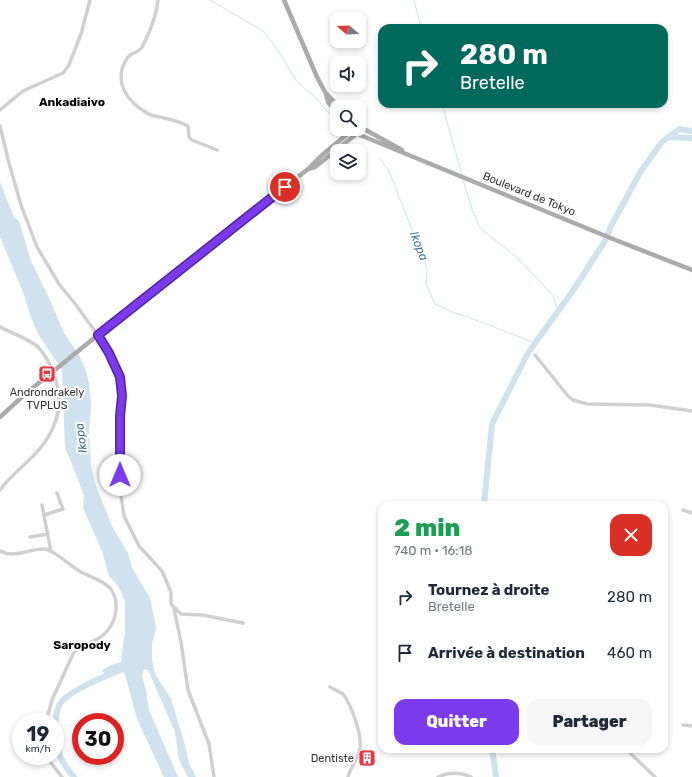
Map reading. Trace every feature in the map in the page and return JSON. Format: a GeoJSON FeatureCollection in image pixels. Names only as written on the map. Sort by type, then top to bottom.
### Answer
{"type":"FeatureCollection","features":[{"type":"Feature","properties":{"kind":"main road"},"geometry":{"type":"LineString","coordinates":[[284,0],[330,104]]}},
{"type":"Feature","properties":{"kind":"main road"},"geometry":{"type":"LineString","coordinates":[[325,92],[332,100]]}},
{"type":"Feature","properties":{"kind":"main road"},"geometry":{"type":"LineString","coordinates":[[366,130],[407,153]]}},
{"type":"Feature","properties":{"kind":"main road"},"geometry":{"type":"LineString","coordinates":[[0,417],[93,339],[308,169],[344,136]]}},
{"type":"Feature","properties":{"kind":"main road"},"geometry":{"type":"LineString","coordinates":[[308,169],[315,167],[356,136]]}},
{"type":"Feature","properties":{"kind":"main road","name":"Boulevard de Tokyo"},"geometry":{"type":"LineString","coordinates":[[360,136],[407,153],[610,238],[692,270]]}},
{"type":"Feature","properties":{"kind":"street"},"geometry":{"type":"LineString","coordinates":[[0,110],[23,91],[62,73],[69,65],[81,34],[90,0]]}},
{"type":"Feature","properties":{"kind":"street"},"geometry":{"type":"LineString","coordinates":[[158,0],[154,18],[142,47],[138,52],[129,56],[124,64],[121,79],[124,92],[133,104],[152,117],[164,118],[188,126],[190,139],[217,150]]}},
{"type":"Feature","properties":{"kind":"street"},"geometry":{"type":"LineString","coordinates":[[0,126],[21,205],[37,247],[59,284],[98,335],[109,353],[120,377],[122,396],[120,416],[120,488],[124,516],[139,546],[162,571],[171,592],[171,604],[181,614]]}},
{"type":"Feature","properties":{"kind":"street"},"geometry":{"type":"LineString","coordinates":[[0,327],[37,346],[47,359],[54,371],[59,406],[55,422],[44,444],[11,476],[0,490]]}},
{"type":"Feature","properties":{"kind":"street"},"geometry":{"type":"LineString","coordinates":[[535,355],[568,396],[578,402],[587,404],[650,405],[692,411]]}},
{"type":"Feature","properties":{"kind":"street"},"geometry":{"type":"LineString","coordinates":[[44,516],[63,509],[57,493]]}},
{"type":"Feature","properties":{"kind":"street"},"geometry":{"type":"LineString","coordinates":[[42,505],[51,551]]}},
{"type":"Feature","properties":{"kind":"street"},"geometry":{"type":"LineString","coordinates":[[683,510],[692,513]]}},
{"type":"Feature","properties":{"kind":"street"},"geometry":{"type":"LineString","coordinates":[[30,537],[48,534]]}},
{"type":"Feature","properties":{"kind":"street"},"geometry":{"type":"LineString","coordinates":[[0,551],[12,554],[44,549],[51,551],[69,564],[104,583],[111,589],[115,599],[116,608],[114,620],[109,630],[102,636],[78,648],[72,654],[52,700],[48,713]]}},
{"type":"Feature","properties":{"kind":"street"},"geometry":{"type":"LineString","coordinates":[[214,777],[209,744],[188,690],[174,608],[181,614],[202,615],[243,623]]}},
{"type":"Feature","properties":{"kind":"street"},"geometry":{"type":"LineString","coordinates":[[330,687],[343,694],[346,698],[359,731],[359,753],[348,777]]}},
{"type":"Feature","properties":{"kind":"street"},"geometry":{"type":"LineString","coordinates":[[683,725],[692,726]]}},
{"type":"Feature","properties":{"kind":"street"},"geometry":{"type":"LineString","coordinates":[[630,753],[655,777]]}},
{"type":"Feature","properties":{"kind":"street"},"geometry":{"type":"LineString","coordinates":[[53,765],[62,777]]}},
{"type":"Feature","properties":{"kind":"street"},"geometry":{"type":"LineString","coordinates":[[438,777],[444,774],[464,774],[471,777]]}},
{"type":"Feature","properties":{"kind":"water"},"geometry":{"type":"Polygon","coordinates":[[[0,182],[14,217],[19,221],[31,261],[64,333],[79,355],[86,371],[89,383],[91,405],[89,433],[91,465],[95,483],[112,526],[128,553],[132,568],[150,598],[156,628],[152,644],[152,659],[155,674],[171,699],[189,763],[196,777],[188,777],[179,760],[175,732],[148,670],[144,669],[142,676],[149,710],[178,777],[164,777],[137,719],[125,674],[117,668],[105,674],[102,670],[121,662],[125,631],[125,601],[118,586],[109,576],[102,551],[83,508],[84,496],[65,448],[62,370],[40,337],[32,320],[23,292],[0,237],[0,182]]]}},
{"type":"Feature","properties":{"kind":"waterway","name":"Ikopa"},"geometry":{"type":"LineString","coordinates":[[210,0],[263,31],[276,47],[297,82],[313,95],[330,114]]}},
{"type":"Feature","properties":{"kind":"waterway"},"geometry":{"type":"LineString","coordinates":[[414,0],[420,24]]}},
{"type":"Feature","properties":{"kind":"waterway"},"geometry":{"type":"LineString","coordinates":[[443,108],[462,175]]}},
{"type":"Feature","properties":{"kind":"waterway"},"geometry":{"type":"LineString","coordinates":[[484,501],[492,424],[528,353],[574,289],[605,241],[612,224],[641,171],[661,143],[679,129],[692,131]]}},
{"type":"Feature","properties":{"kind":"waterway","name":"Ikopa"},"geometry":{"type":"LineString","coordinates":[[668,137],[692,138]]}},
{"type":"Feature","properties":{"kind":"waterway","name":"Ikopa"},"geometry":{"type":"LineString","coordinates":[[380,159],[389,171],[427,268],[426,284],[435,304],[452,312],[535,343]]}},
{"type":"Feature","properties":{"kind":"waterway"},"geometry":{"type":"LineString","coordinates":[[463,180],[480,228],[514,255],[535,276],[554,297],[557,312]]}},
{"type":"Feature","properties":{"kind":"waterway","name":"Ikopa"},"geometry":{"type":"LineString","coordinates":[[57,713],[63,700],[79,689],[127,667]]}},
{"type":"Feature","properties":{"kind":"waterway"},"geometry":{"type":"LineString","coordinates":[[493,753],[496,777]]}},
{"type":"Feature","properties":{"kind":"waterway","name":"Ikopa"},"geometry":{"type":"LineString","coordinates":[[64,763],[74,777]]}},
{"type":"Feature","properties":{"kind":"place","name":"Androndrakely TVPLUS"},"geometry":{"type":"Point","coordinates":[47,374]}},
{"type":"Feature","properties":{"kind":"place","name":"Dentiste"},"geometry":{"type":"Point","coordinates":[367,758]}},
{"type":"Feature","properties":{"kind":"district","name":"Ankadiaivo"},"geometry":{"type":"Point","coordinates":[72,102]}},
{"type":"Feature","properties":{"kind":"district","name":"Saropody"},"geometry":{"type":"Point","coordinates":[82,645]}},
{"type":"Feature","properties":{"kind":"route"},"geometry":{"type":"LineString","coordinates":[[120,475],[120,416],[122,396],[120,377],[109,353],[98,335],[285,187]]}}]}
